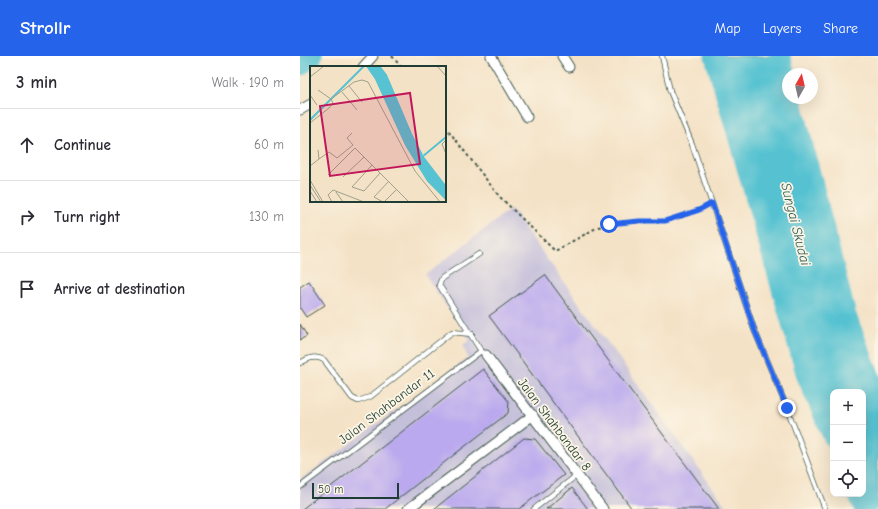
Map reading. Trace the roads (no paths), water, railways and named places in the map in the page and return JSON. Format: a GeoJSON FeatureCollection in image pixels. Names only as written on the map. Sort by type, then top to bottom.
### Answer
{"type":"FeatureCollection","features":[{"type":"Feature","properties":{"kind":"street"},"geometry":{"type":"LineString","coordinates":[[365,66],[373,56]]}},
{"type":"Feature","properties":{"kind":"street"},"geometry":{"type":"LineString","coordinates":[[491,56],[527,117]]}},
{"type":"Feature","properties":{"kind":"street"},"geometry":{"type":"LineString","coordinates":[[562,56],[569,67]]}},
{"type":"Feature","properties":{"kind":"street"},"geometry":{"type":"LineString","coordinates":[[300,110],[310,105]]}},
{"type":"Feature","properties":{"kind":"street","name":"Jalan Shahbandar 8"},"geometry":{"type":"LineString","coordinates":[[484,353],[533,415],[603,509]]}},
{"type":"Feature","properties":{"kind":"street"},"geometry":{"type":"LineString","coordinates":[[408,509],[533,415]]}},
{"type":"Feature","properties":{"kind":"lane"},"geometry":{"type":"LineString","coordinates":[[662,56],[670,91],[692,144],[754,329],[787,408],[825,509]]}},
{"type":"Feature","properties":{"kind":"lane"},"geometry":{"type":"LineString","coordinates":[[479,254],[442,278],[439,285],[484,353]]}},
{"type":"Feature","properties":{"kind":"lane"},"geometry":{"type":"LineString","coordinates":[[300,363],[311,357],[319,357],[324,360],[352,398],[362,400],[370,397],[452,332],[472,334]]}},
{"type":"Feature","properties":{"kind":"lane","name":"Jalan Shahbandar 11"},"geometry":{"type":"LineString","coordinates":[[300,487],[484,353]]}},
{"type":"Feature","properties":{"kind":"lane"},"geometry":{"type":"LineString","coordinates":[[534,509],[577,475]]}},
{"type":"Feature","properties":{"kind":"water","name":"Sungai Skudai"},"geometry":{"type":"Polygon","coordinates":[[[715,56],[780,56],[783,68],[782,104],[793,104],[846,316],[878,398],[878,509],[865,509],[859,497],[866,497],[866,389],[830,389],[830,429],[807,376],[715,56]]]}},
{"type":"Feature","properties":{"kind":"waterway"},"geometry":{"type":"LineString","coordinates":[[300,65],[312,56]]}},
{"type":"Feature","properties":{"kind":"waterway"},"geometry":{"type":"LineString","coordinates":[[715,56],[807,376],[830,429]]}},
{"type":"Feature","properties":{"kind":"waterway"},"geometry":{"type":"LineString","coordinates":[[780,56],[783,68]]}},
{"type":"Feature","properties":{"kind":"waterway"},"geometry":{"type":"LineString","coordinates":[[793,104],[846,316],[878,398]]}},
{"type":"Feature","properties":{"kind":"waterway"},"geometry":{"type":"LineString","coordinates":[[859,497],[865,509]]}}]}
